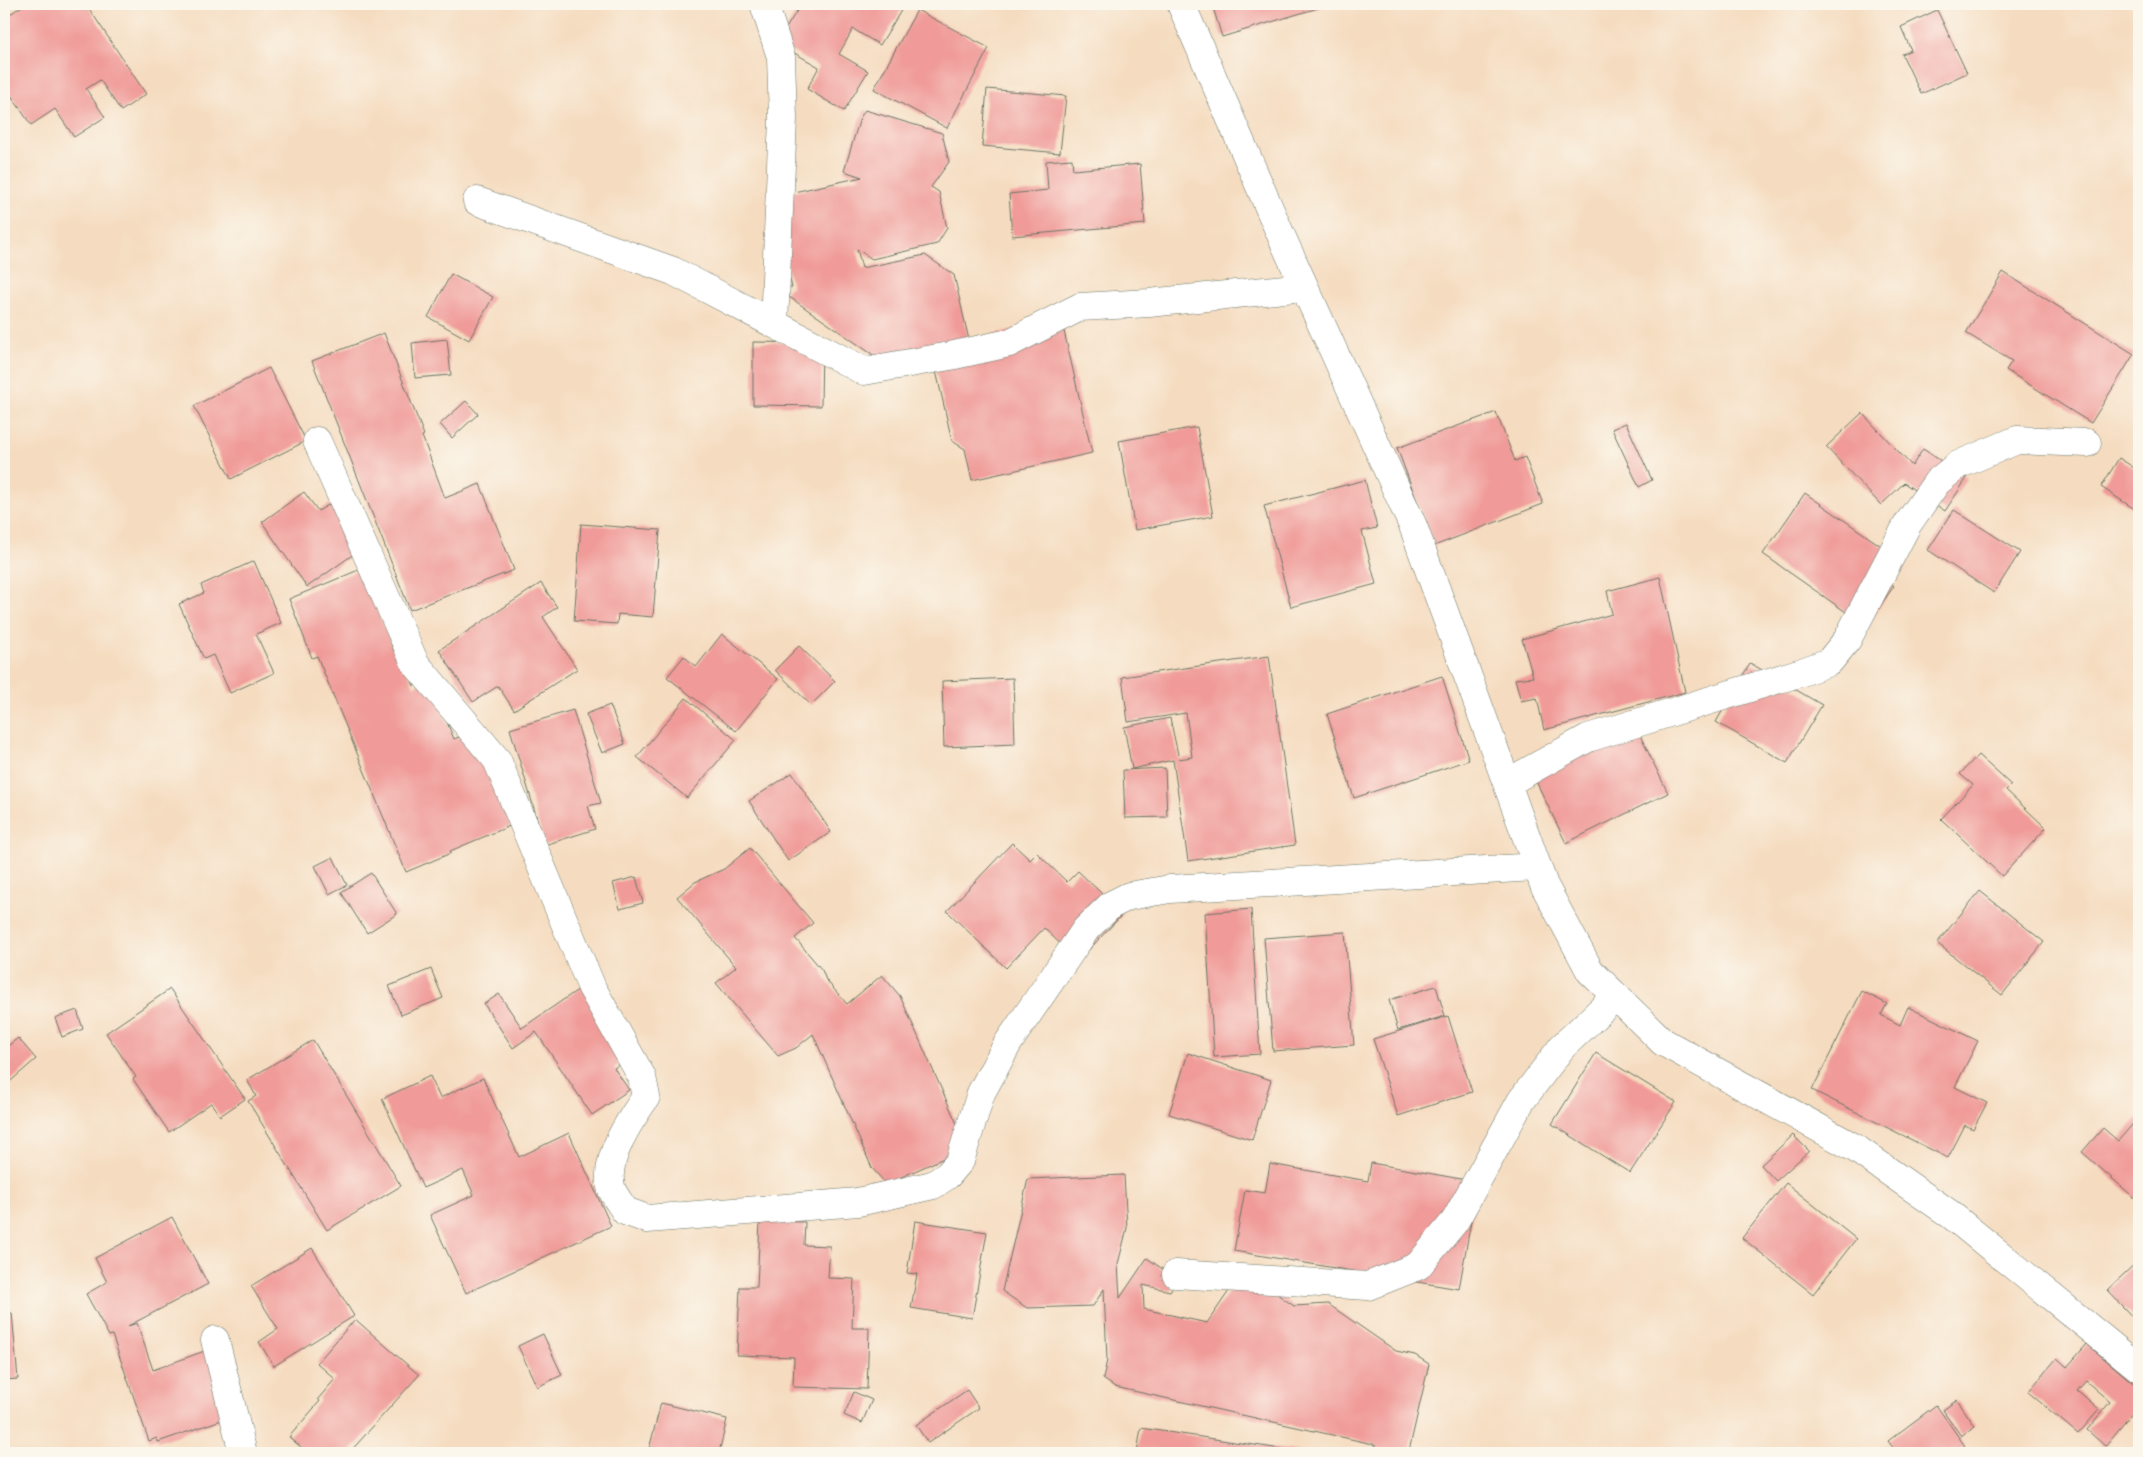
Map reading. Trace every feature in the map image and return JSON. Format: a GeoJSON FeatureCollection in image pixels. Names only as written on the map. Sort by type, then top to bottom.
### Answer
{"type":"FeatureCollection","features":[{"type":"Feature","properties":{"kind":"street"},"geometry":{"type":"LineString","coordinates":[[764,4],[781,57],[783,119],[774,324]]}},
{"type":"Feature","properties":{"kind":"street"},"geometry":{"type":"LineString","coordinates":[[1181,4],[1304,288],[1413,526],[1544,885],[1590,970],[1663,1042],[1855,1148],[1950,1214],[2139,1368]]}},
{"type":"Feature","properties":{"kind":"street"},"geometry":{"type":"LineString","coordinates":[[477,201],[673,271],[864,371],[950,356],[1009,343],[1080,307],[1148,303],[1304,288]]}},
{"type":"Feature","properties":{"kind":"street"},"geometry":{"type":"LineString","coordinates":[[317,440],[415,663],[497,760],[592,988],[642,1077],[646,1097],[631,1118],[612,1157],[611,1186],[625,1211],[647,1219],[858,1202],[933,1185],[948,1175],[960,1161],[981,1093],[1008,1043],[1086,929],[1111,905],[1129,896],[1170,889],[1537,867]]}},
{"type":"Feature","properties":{"kind":"street"},"geometry":{"type":"LineString","coordinates":[[1507,783],[1588,738],[1802,672],[1828,662],[1848,640],[1907,525],[1936,482],[1958,465],[2017,440],[2087,443]]}},
{"type":"Feature","properties":{"kind":"street"},"geometry":{"type":"LineString","coordinates":[[1176,1274],[1368,1286],[1418,1266],[1455,1221],[1521,1101],[1562,1047],[1616,996]]}},
{"type":"Feature","properties":{"kind":"street"},"geometry":{"type":"LineString","coordinates":[[215,1340],[243,1453]]}},
{"type":"Feature","properties":{"kind":"building"},"geometry":{"type":"Polygon","coordinates":[[[25,4],[86,4],[146,94],[121,111],[100,80],[86,89],[105,117],[74,137],[55,109],[31,125],[4,85],[4,18],[25,4]]]}},
{"type":"Feature","properties":{"kind":"building"},"geometry":{"type":"Polygon","coordinates":[[[801,4],[905,4],[880,45],[853,29],[839,54],[868,71],[844,111],[807,89],[819,67],[777,43],[801,4]]]}},
{"type":"Feature","properties":{"kind":"building"},"geometry":{"type":"Polygon","coordinates":[[[1212,4],[1331,4],[1222,37],[1212,4]]]}},
{"type":"Feature","properties":{"kind":"building"},"geometry":{"type":"Polygon","coordinates":[[[917,10],[989,48],[947,128],[874,89],[917,10]]]}},
{"type":"Feature","properties":{"kind":"building"},"geometry":{"type":"Polygon","coordinates":[[[1937,10],[1967,73],[1921,94],[1902,54],[1911,50],[1901,27],[1937,10]]]}},
{"type":"Feature","properties":{"kind":"building"},"geometry":{"type":"Polygon","coordinates":[[[987,89],[1066,96],[1060,153],[982,146],[987,89]]]}},
{"type":"Feature","properties":{"kind":"building"},"geometry":{"type":"Polygon","coordinates":[[[865,110],[942,133],[949,162],[931,187],[939,192],[947,228],[937,244],[872,259],[857,249],[862,268],[925,255],[954,275],[969,340],[1061,318],[1092,453],[972,480],[965,449],[952,441],[934,362],[879,359],[785,294],[790,287],[792,288],[771,197],[862,177],[844,171],[860,118],[865,110]]]}},
{"type":"Feature","properties":{"kind":"building"},"geometry":{"type":"Polygon","coordinates":[[[1072,159],[1073,170],[1140,164],[1145,224],[1012,236],[1009,194],[1048,190],[1046,161],[1072,159]]]}},
{"type":"Feature","properties":{"kind":"building"},"geometry":{"type":"Polygon","coordinates":[[[2003,272],[2134,354],[2091,423],[2006,370],[2012,361],[1966,333],[2003,272]]]}},
{"type":"Feature","properties":{"kind":"building"},"geometry":{"type":"Polygon","coordinates":[[[451,274],[493,297],[469,340],[428,317],[451,274]]]}},
{"type":"Feature","properties":{"kind":"building"},"geometry":{"type":"Polygon","coordinates":[[[384,333],[424,435],[422,436],[445,498],[480,484],[514,570],[410,610],[312,361],[384,333]]]}},
{"type":"Feature","properties":{"kind":"building"},"geometry":{"type":"Polygon","coordinates":[[[447,339],[451,375],[415,378],[412,343],[447,339]]]}},
{"type":"Feature","properties":{"kind":"building"},"geometry":{"type":"Polygon","coordinates":[[[753,342],[822,343],[821,406],[753,405],[753,342]]]}},
{"type":"Feature","properties":{"kind":"building"},"geometry":{"type":"Polygon","coordinates":[[[269,368],[306,441],[231,479],[194,406],[269,368]]]}},
{"type":"Feature","properties":{"kind":"building"},"geometry":{"type":"Polygon","coordinates":[[[466,401],[478,414],[452,438],[440,424],[466,401]]]}},
{"type":"Feature","properties":{"kind":"building"},"geometry":{"type":"Polygon","coordinates":[[[1496,412],[1515,461],[1525,457],[1543,504],[1434,546],[1397,448],[1496,412]]]}},
{"type":"Feature","properties":{"kind":"building"},"geometry":{"type":"Polygon","coordinates":[[[1862,413],[1912,466],[1923,449],[1967,478],[1945,511],[1904,483],[1881,505],[1826,447],[1862,413]]]}},
{"type":"Feature","properties":{"kind":"building"},"geometry":{"type":"Polygon","coordinates":[[[1626,423],[1652,480],[1639,487],[1612,429],[1626,423]]]}},
{"type":"Feature","properties":{"kind":"building"},"geometry":{"type":"Polygon","coordinates":[[[1197,427],[1213,516],[1135,530],[1119,441],[1197,427]]]}},
{"type":"Feature","properties":{"kind":"building"},"geometry":{"type":"Polygon","coordinates":[[[2119,458],[2139,471],[2139,512],[2101,487],[2119,458]]]}},
{"type":"Feature","properties":{"kind":"building"},"geometry":{"type":"Polygon","coordinates":[[[1365,480],[1377,528],[1362,531],[1376,584],[1291,607],[1264,506],[1365,480]]]}},
{"type":"Feature","properties":{"kind":"building"},"geometry":{"type":"Polygon","coordinates":[[[304,492],[318,511],[330,504],[361,549],[307,587],[262,522],[304,492]]]}},
{"type":"Feature","properties":{"kind":"building"},"geometry":{"type":"Polygon","coordinates":[[[1805,493],[1897,557],[1882,578],[1894,586],[1866,626],[1763,554],[1805,493]]]}},
{"type":"Feature","properties":{"kind":"building"},"geometry":{"type":"Polygon","coordinates":[[[1954,510],[2020,552],[1994,593],[1928,550],[1954,510]]]}},
{"type":"Feature","properties":{"kind":"building"},"geometry":{"type":"Polygon","coordinates":[[[581,524],[660,530],[653,617],[618,614],[617,624],[574,621],[581,524]]]}},
{"type":"Feature","properties":{"kind":"building"},"geometry":{"type":"Polygon","coordinates":[[[254,561],[281,623],[256,634],[274,673],[230,693],[213,655],[204,659],[179,604],[204,593],[201,585],[254,561]]]}},
{"type":"Feature","properties":{"kind":"building"},"geometry":{"type":"Polygon","coordinates":[[[361,569],[394,651],[398,649],[414,686],[429,679],[454,739],[478,729],[517,823],[406,872],[317,656],[312,658],[289,599],[361,569]]]}},
{"type":"Feature","properties":{"kind":"building"},"geometry":{"type":"Polygon","coordinates":[[[1660,577],[1685,692],[1544,730],[1537,698],[1521,701],[1515,679],[1533,677],[1522,639],[1612,614],[1607,591],[1660,577]]]}},
{"type":"Feature","properties":{"kind":"building"},"geometry":{"type":"Polygon","coordinates":[[[541,583],[557,607],[543,617],[577,669],[514,710],[498,686],[473,702],[439,650],[541,583]]]}},
{"type":"Feature","properties":{"kind":"building"},"geometry":{"type":"Polygon","coordinates":[[[722,634],[778,679],[736,731],[667,677],[684,656],[696,667],[722,634]]]}},
{"type":"Feature","properties":{"kind":"building"},"geometry":{"type":"Polygon","coordinates":[[[799,646],[835,681],[811,705],[775,670],[799,646]]]}},
{"type":"Feature","properties":{"kind":"building"},"geometry":{"type":"Polygon","coordinates":[[[1269,656],[1295,845],[1188,861],[1173,760],[1132,769],[1124,727],[1170,718],[1179,759],[1192,757],[1186,713],[1128,722],[1122,677],[1269,656]]]}},
{"type":"Feature","properties":{"kind":"building"},"geometry":{"type":"Polygon","coordinates":[[[1750,663],[1822,705],[1787,763],[1716,722],[1750,663]]]}},
{"type":"Feature","properties":{"kind":"building"},"geometry":{"type":"Polygon","coordinates":[[[1442,676],[1469,760],[1354,798],[1327,714],[1442,676]]]}},
{"type":"Feature","properties":{"kind":"building"},"geometry":{"type":"Polygon","coordinates":[[[1013,678],[1015,744],[944,747],[942,681],[1013,678]]]}},
{"type":"Feature","properties":{"kind":"building"},"geometry":{"type":"Polygon","coordinates":[[[686,698],[736,740],[687,798],[637,757],[686,698]]]}},
{"type":"Feature","properties":{"kind":"building"},"geometry":{"type":"Polygon","coordinates":[[[610,705],[625,744],[602,753],[586,714],[610,705]]]}},
{"type":"Feature","properties":{"kind":"building"},"geometry":{"type":"Polygon","coordinates":[[[573,710],[601,803],[588,806],[595,829],[545,845],[510,729],[573,710]]]}},
{"type":"Feature","properties":{"kind":"building"},"geometry":{"type":"Polygon","coordinates":[[[1634,723],[1668,793],[1566,843],[1532,773],[1634,723]]]}},
{"type":"Feature","properties":{"kind":"building"},"geometry":{"type":"Polygon","coordinates":[[[1978,755],[2011,785],[2006,790],[2046,828],[2002,876],[1941,819],[1973,785],[1960,774],[1978,755]]]}},
{"type":"Feature","properties":{"kind":"building"},"geometry":{"type":"Polygon","coordinates":[[[1165,768],[1167,817],[1125,818],[1123,770],[1165,768]]]}},
{"type":"Feature","properties":{"kind":"building"},"geometry":{"type":"Polygon","coordinates":[[[792,773],[831,832],[788,861],[749,801],[792,773]]]}},
{"type":"Feature","properties":{"kind":"building"},"geometry":{"type":"Polygon","coordinates":[[[1012,843],[1030,860],[1037,853],[1067,882],[1078,871],[1123,914],[1078,961],[1044,928],[1006,968],[947,911],[1012,843]]]}},
{"type":"Feature","properties":{"kind":"building"},"geometry":{"type":"Polygon","coordinates":[[[750,848],[813,923],[795,938],[822,970],[826,980],[847,1004],[882,975],[900,996],[965,1142],[946,1157],[886,1184],[872,1168],[813,1034],[796,1048],[778,1056],[716,983],[736,967],[677,897],[695,882],[724,869],[750,848]]]}},
{"type":"Feature","properties":{"kind":"building"},"geometry":{"type":"Polygon","coordinates":[[[333,857],[347,885],[329,894],[315,866],[333,857]]]}},
{"type":"Feature","properties":{"kind":"building"},"geometry":{"type":"Polygon","coordinates":[[[371,873],[397,914],[367,933],[341,892],[371,873]]]}},
{"type":"Feature","properties":{"kind":"building"},"geometry":{"type":"Polygon","coordinates":[[[636,877],[643,903],[620,909],[613,883],[636,877]]]}},
{"type":"Feature","properties":{"kind":"building"},"geometry":{"type":"Polygon","coordinates":[[[1980,891],[2044,942],[2002,995],[1937,943],[1980,891]]]}},
{"type":"Feature","properties":{"kind":"building"},"geometry":{"type":"Polygon","coordinates":[[[1251,909],[1260,1054],[1214,1057],[1205,913],[1251,909]]]}},
{"type":"Feature","properties":{"kind":"building"},"geometry":{"type":"Polygon","coordinates":[[[1345,932],[1354,1045],[1273,1051],[1264,938],[1345,932]]]}},
{"type":"Feature","properties":{"kind":"building"},"geometry":{"type":"Polygon","coordinates":[[[431,969],[443,998],[401,1015],[389,986],[431,969]]]}},
{"type":"Feature","properties":{"kind":"building"},"geometry":{"type":"Polygon","coordinates":[[[585,985],[632,1056],[614,1068],[629,1090],[592,1115],[536,1032],[513,1048],[484,1004],[499,994],[522,1028],[585,985]]]}},
{"type":"Feature","properties":{"kind":"building"},"geometry":{"type":"Polygon","coordinates":[[[1436,986],[1445,1016],[1398,1030],[1389,1000],[1436,986]]]}},
{"type":"Feature","properties":{"kind":"building"},"geometry":{"type":"Polygon","coordinates":[[[170,989],[245,1099],[220,1116],[211,1103],[169,1132],[133,1079],[136,1077],[106,1033],[170,989]]]}},
{"type":"Feature","properties":{"kind":"building"},"geometry":{"type":"Polygon","coordinates":[[[1862,991],[1887,1004],[1881,1015],[1900,1025],[1908,1007],[1978,1041],[1955,1087],[1987,1103],[1973,1129],[1965,1125],[1948,1158],[1812,1090],[1862,991]]]}},
{"type":"Feature","properties":{"kind":"building"},"geometry":{"type":"Polygon","coordinates":[[[77,1010],[83,1029],[62,1037],[55,1018],[77,1010]]]}},
{"type":"Feature","properties":{"kind":"building"},"geometry":{"type":"Polygon","coordinates":[[[1448,1016],[1472,1092],[1398,1116],[1373,1039],[1448,1016]]]}},
{"type":"Feature","properties":{"kind":"building"},"geometry":{"type":"Polygon","coordinates":[[[18,1038],[36,1059],[5,1086],[4,1049],[18,1038]]]}},
{"type":"Feature","properties":{"kind":"building"},"geometry":{"type":"Polygon","coordinates":[[[313,1040],[401,1186],[327,1230],[248,1101],[256,1096],[247,1080],[313,1040]]]}},
{"type":"Feature","properties":{"kind":"building"},"geometry":{"type":"Polygon","coordinates":[[[1188,1053],[1271,1080],[1252,1140],[1169,1114],[1188,1053]]]}},
{"type":"Feature","properties":{"kind":"building"},"geometry":{"type":"Polygon","coordinates":[[[1596,1053],[1676,1102],[1630,1173],[1552,1124],[1596,1053]]]}},
{"type":"Feature","properties":{"kind":"building"},"geometry":{"type":"Polygon","coordinates":[[[430,1076],[440,1098],[483,1078],[519,1157],[569,1133],[611,1226],[466,1293],[430,1215],[474,1195],[463,1170],[423,1188],[382,1099],[430,1076]]]}},
{"type":"Feature","properties":{"kind":"building"},"geometry":{"type":"Polygon","coordinates":[[[2139,1117],[2139,1202],[2082,1152],[2103,1128],[2118,1141],[2139,1117]]]}},
{"type":"Feature","properties":{"kind":"building"},"geometry":{"type":"Polygon","coordinates":[[[1793,1135],[1809,1151],[1776,1181],[1761,1165],[1793,1135]]]}},
{"type":"Feature","properties":{"kind":"building"},"geometry":{"type":"Polygon","coordinates":[[[1371,1163],[1478,1182],[1459,1289],[1234,1251],[1245,1190],[1265,1193],[1270,1164],[1368,1181],[1371,1163]]]}},
{"type":"Feature","properties":{"kind":"building"},"geometry":{"type":"Polygon","coordinates":[[[1124,1175],[1127,1228],[1118,1264],[1120,1298],[1147,1258],[1178,1280],[1170,1291],[1143,1285],[1144,1309],[1207,1323],[1240,1275],[1277,1294],[1294,1306],[1328,1304],[1396,1351],[1415,1355],[1429,1364],[1409,1451],[1385,1453],[1373,1444],[1115,1387],[1103,1379],[1107,1360],[1104,1289],[1093,1306],[1027,1308],[1002,1291],[1028,1179],[1124,1175]]]}},
{"type":"Feature","properties":{"kind":"building"},"geometry":{"type":"Polygon","coordinates":[[[1786,1183],[1856,1239],[1813,1294],[1742,1238],[1786,1183]]]}},
{"type":"Feature","properties":{"kind":"building"},"geometry":{"type":"Polygon","coordinates":[[[172,1217],[208,1284],[128,1326],[137,1323],[153,1370],[207,1350],[230,1417],[158,1442],[157,1438],[149,1441],[112,1335],[109,1336],[86,1294],[107,1282],[95,1258],[172,1217]]]}},
{"type":"Feature","properties":{"kind":"building"},"geometry":{"type":"Polygon","coordinates":[[[760,1221],[805,1222],[804,1245],[830,1246],[828,1278],[854,1279],[852,1328],[869,1328],[867,1389],[793,1387],[794,1357],[737,1355],[740,1287],[757,1287],[760,1221]]]}},
{"type":"Feature","properties":{"kind":"building"},"geometry":{"type":"Polygon","coordinates":[[[915,1221],[987,1232],[972,1318],[911,1308],[917,1274],[907,1273],[915,1221]]]}},
{"type":"Feature","properties":{"kind":"building"},"geometry":{"type":"Polygon","coordinates":[[[312,1248],[354,1316],[274,1366],[259,1342],[278,1329],[251,1286],[312,1248]]]}},
{"type":"Feature","properties":{"kind":"building"},"geometry":{"type":"Polygon","coordinates":[[[2139,1260],[2139,1324],[2107,1290],[2139,1260]]]}},
{"type":"Feature","properties":{"kind":"building"},"geometry":{"type":"Polygon","coordinates":[[[4,1313],[12,1313],[18,1379],[4,1380],[4,1313]]]}},
{"type":"Feature","properties":{"kind":"building"},"geometry":{"type":"Polygon","coordinates":[[[355,1319],[419,1375],[349,1453],[308,1453],[289,1437],[320,1401],[318,1399],[335,1379],[317,1363],[355,1319]]]}},
{"type":"Feature","properties":{"kind":"building"},"geometry":{"type":"Polygon","coordinates":[[[543,1334],[562,1375],[537,1387],[518,1346],[543,1334]]]}},
{"type":"Feature","properties":{"kind":"building"},"geometry":{"type":"Polygon","coordinates":[[[2087,1344],[2139,1388],[2139,1405],[2105,1446],[2087,1430],[2110,1402],[2086,1381],[2077,1391],[2099,1410],[2078,1434],[2028,1392],[2057,1358],[2067,1367],[2087,1344]]]}},
{"type":"Feature","properties":{"kind":"building"},"geometry":{"type":"Polygon","coordinates":[[[967,1390],[979,1408],[928,1443],[916,1425],[967,1390]]]}},
{"type":"Feature","properties":{"kind":"building"},"geometry":{"type":"Polygon","coordinates":[[[854,1392],[872,1400],[862,1423],[844,1415],[854,1392]]]}},
{"type":"Feature","properties":{"kind":"building"},"geometry":{"type":"Polygon","coordinates":[[[1957,1400],[1975,1426],[1961,1436],[1943,1410],[1957,1400]]]}},
{"type":"Feature","properties":{"kind":"building"},"geometry":{"type":"Polygon","coordinates":[[[661,1403],[727,1419],[719,1453],[648,1453],[661,1403]]]}},
{"type":"Feature","properties":{"kind":"building"},"geometry":{"type":"Polygon","coordinates":[[[1936,1405],[1965,1446],[1955,1453],[1897,1453],[1888,1441],[1936,1405]]]}},
{"type":"Feature","properties":{"kind":"building"},"geometry":{"type":"Polygon","coordinates":[[[1141,1428],[1301,1452],[1301,1453],[1137,1453],[1141,1428]]]}}]}
